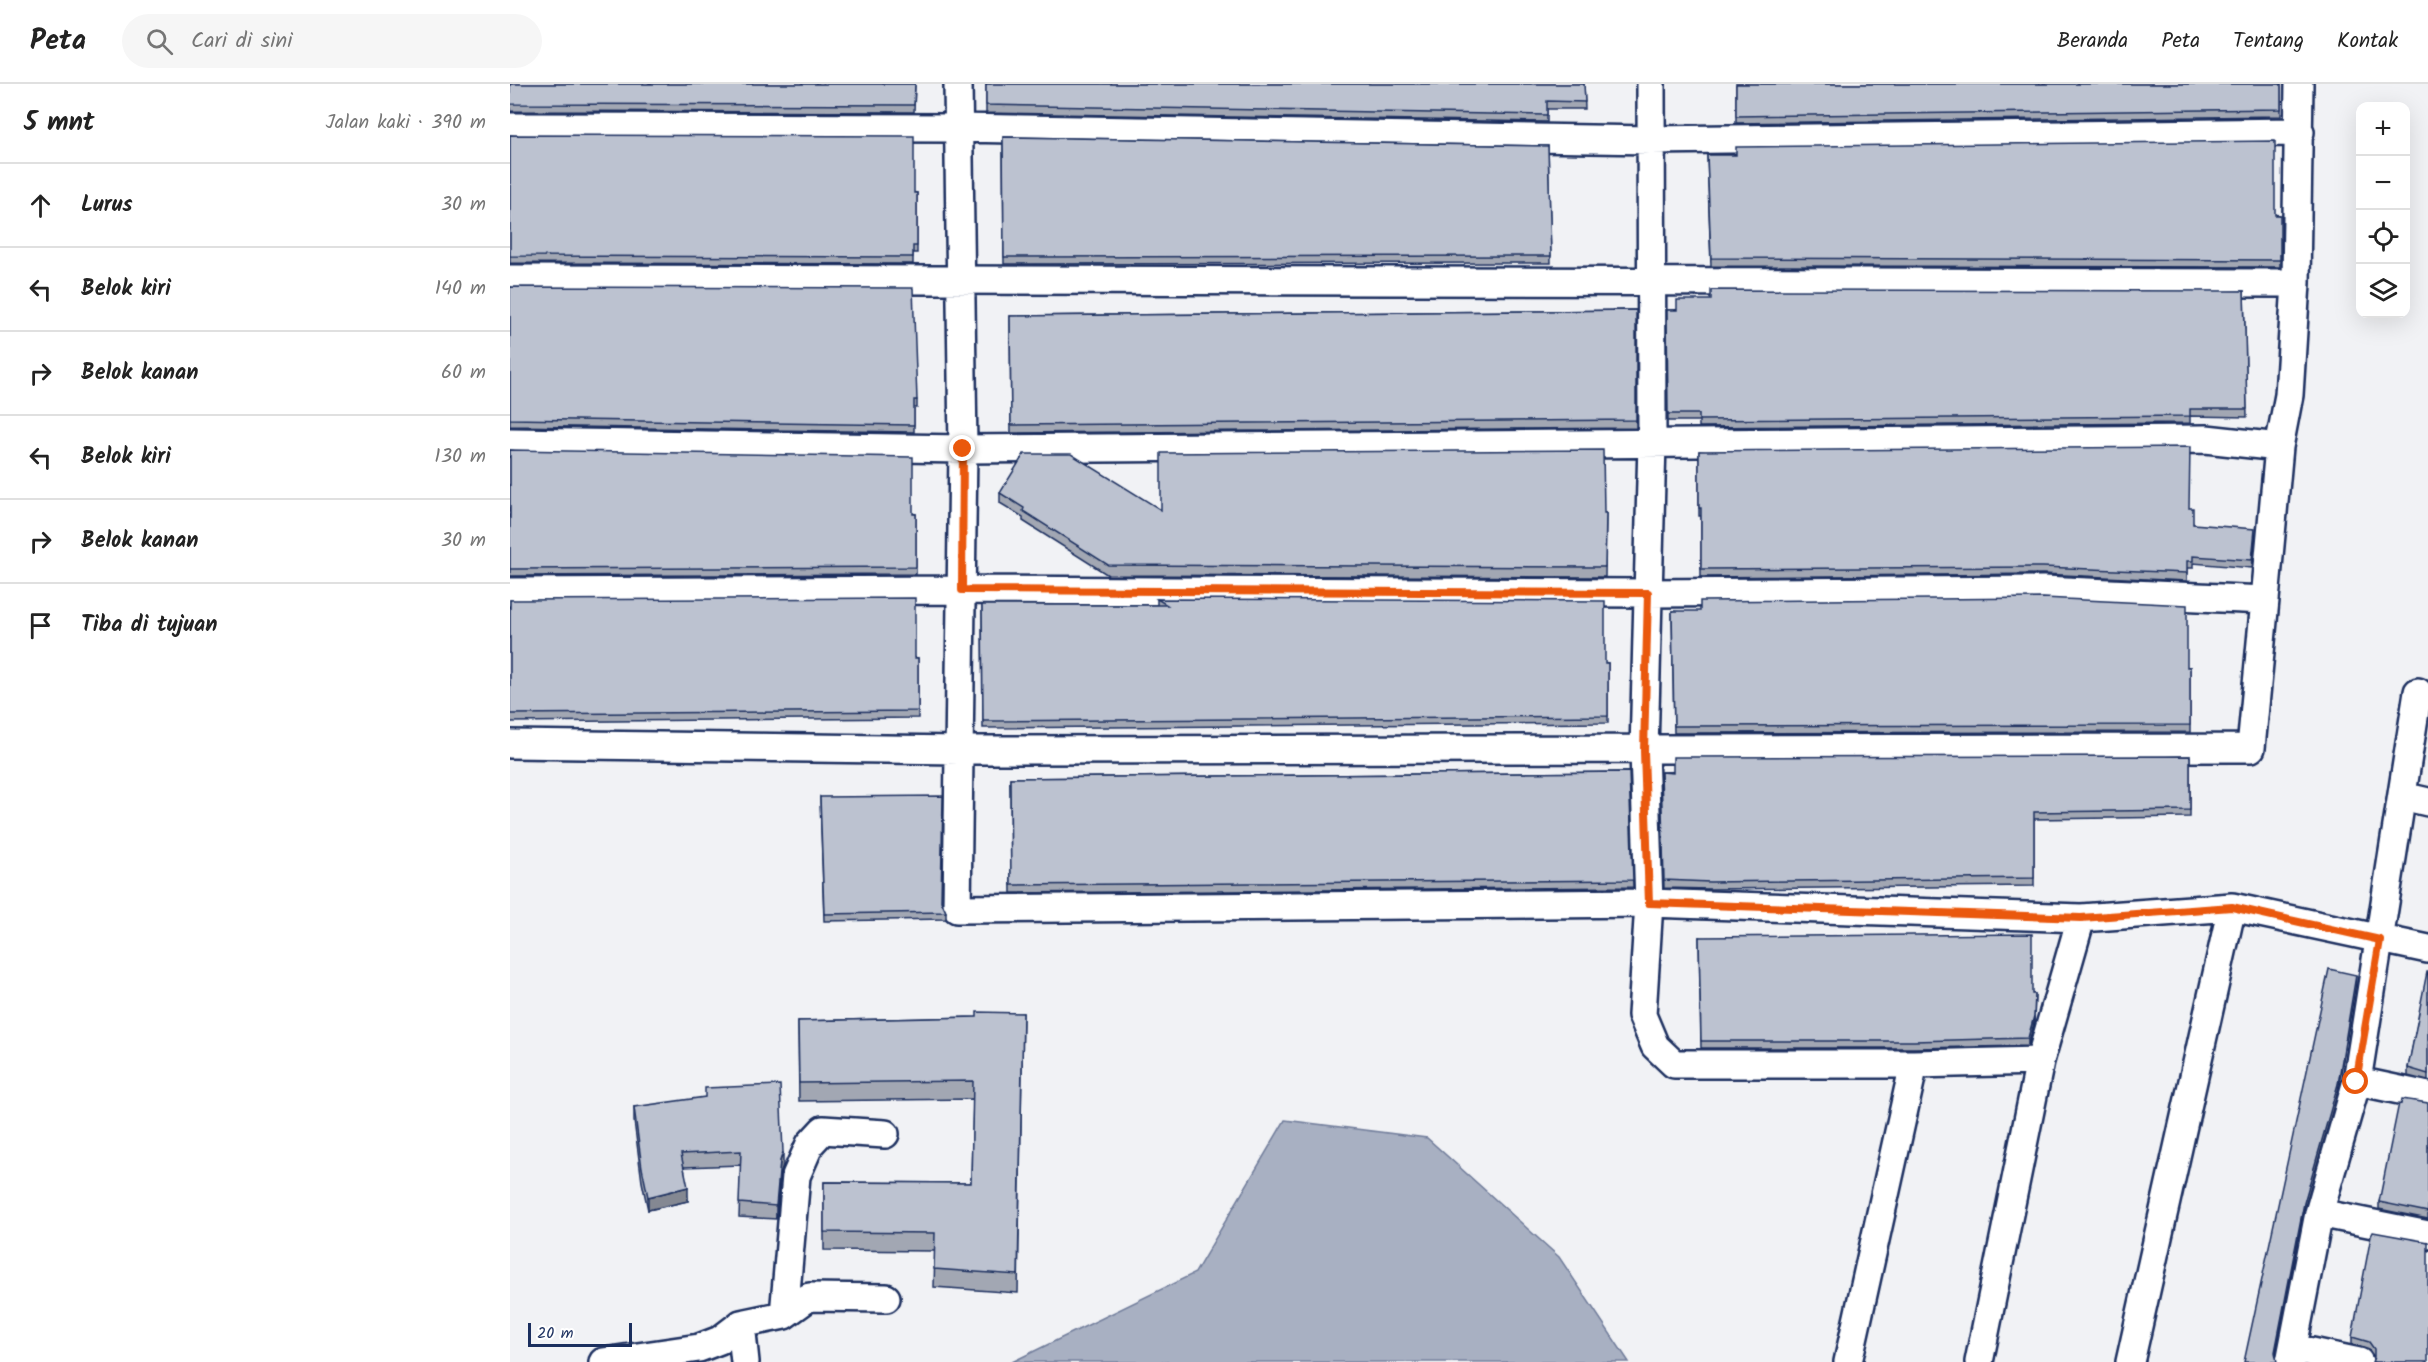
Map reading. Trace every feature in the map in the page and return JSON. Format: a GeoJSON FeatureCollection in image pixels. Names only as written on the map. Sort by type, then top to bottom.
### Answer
{"type":"FeatureCollection","features":[{"type":"Feature","properties":{"kind":"street"},"geometry":{"type":"LineString","coordinates":[[958,84],[963,449],[957,909],[1649,903],[2081,918],[2232,907],[2428,949]]}},
{"type":"Feature","properties":{"kind":"street"},"geometry":{"type":"LineString","coordinates":[[1651,84],[1652,442],[1644,751],[1649,903],[1642,1015],[1655,1046],[1674,1064],[1914,1064],[2040,1061]]}},
{"type":"Feature","properties":{"kind":"street"},"geometry":{"type":"LineString","coordinates":[[510,744],[959,750],[1644,751],[2251,748],[2279,447],[2289,395],[2296,283],[2299,84]]}},
{"type":"Feature","properties":{"kind":"street"},"geometry":{"type":"LineString","coordinates":[[510,127],[959,128],[1651,140],[2300,132]]}},
{"type":"Feature","properties":{"kind":"street"},"geometry":{"type":"LineString","coordinates":[[510,279],[2296,283]]}},
{"type":"Feature","properties":{"kind":"street"},"geometry":{"type":"LineString","coordinates":[[510,442],[963,449],[2206,439],[2279,447]]}},
{"type":"Feature","properties":{"kind":"street"},"geometry":{"type":"LineString","coordinates":[[510,592],[962,590],[1648,593],[2043,590],[2265,600]]}},
{"type":"Feature","properties":{"kind":"street"},"geometry":{"type":"LineString","coordinates":[[2359,1362],[2291,1355],[2319,1213],[2356,1082],[2380,940],[2415,799],[2418,692]]}},
{"type":"Feature","properties":{"kind":"street"},"geometry":{"type":"LineString","coordinates":[[2130,1362],[2232,907]]}},
{"type":"Feature","properties":{"kind":"street"},"geometry":{"type":"LineString","coordinates":[[1979,1362],[2040,1061],[2081,918]]}},
{"type":"Feature","properties":{"kind":"street"},"geometry":{"type":"LineString","coordinates":[[1848,1362],[1914,1064]]}},
{"type":"Feature","properties":{"kind":"street"},"geometry":{"type":"LineString","coordinates":[[2356,1082],[2428,1096]]}},
{"type":"Feature","properties":{"kind":"street"},"geometry":{"type":"LineString","coordinates":[[784,1315],[796,1176],[810,1144],[823,1130],[885,1134]]}},
{"type":"Feature","properties":{"kind":"street"},"geometry":{"type":"LineString","coordinates":[[2319,1213],[2428,1234]]}},
{"type":"Feature","properties":{"kind":"street"},"geometry":{"type":"LineString","coordinates":[[603,1362],[699,1348],[720,1340],[741,1324],[784,1315],[809,1297],[886,1298]]}},
{"type":"Feature","properties":{"kind":"street"},"geometry":{"type":"LineString","coordinates":[[741,1324],[745,1362]]}},
{"type":"Feature","properties":{"kind":"water"},"geometry":{"type":"Polygon","coordinates":[[[1285,1120],[1427,1138],[1559,1257],[1629,1362],[1012,1362],[1195,1273],[1285,1120]]]}},
{"type":"Feature","properties":{"kind":"building"},"geometry":{"type":"Polygon","coordinates":[[[510,84],[915,84],[914,105],[510,104],[510,84]]]}},
{"type":"Feature","properties":{"kind":"building"},"geometry":{"type":"Polygon","coordinates":[[[986,84],[1584,84],[1585,102],[1547,101],[1547,115],[986,105],[986,84]]]}},
{"type":"Feature","properties":{"kind":"building"},"geometry":{"type":"Polygon","coordinates":[[[1736,84],[2281,84],[2281,109],[1736,116],[1736,84]]]}},
{"type":"Feature","properties":{"kind":"building"},"geometry":{"type":"Polygon","coordinates":[[[510,135],[914,136],[917,246],[913,246],[913,257],[510,256],[510,135]]]}},
{"type":"Feature","properties":{"kind":"building"},"geometry":{"type":"Polygon","coordinates":[[[1003,137],[1548,146],[1551,256],[1004,257],[1003,137]]]}},
{"type":"Feature","properties":{"kind":"building"},"geometry":{"type":"Polygon","coordinates":[[[2275,141],[2275,215],[2280,215],[2280,260],[1711,258],[1707,155],[1736,155],[1736,147],[2275,141]]]}},
{"type":"Feature","properties":{"kind":"building"},"geometry":{"type":"Polygon","coordinates":[[[510,287],[913,288],[917,400],[914,400],[914,425],[510,419],[510,287]]]}},
{"type":"Feature","properties":{"kind":"building"},"geometry":{"type":"Polygon","coordinates":[[[1711,290],[2244,291],[2247,409],[2190,409],[2190,416],[1699,420],[1699,414],[1668,414],[1667,310],[1677,310],[1677,300],[1711,300],[1711,290]]]}},
{"type":"Feature","properties":{"kind":"building"},"geometry":{"type":"Polygon","coordinates":[[[1636,310],[1636,420],[1011,425],[1010,316],[1636,310]]]}},
{"type":"Feature","properties":{"kind":"building"},"geometry":{"type":"Polygon","coordinates":[[[2190,447],[2189,508],[2193,508],[2193,524],[2255,529],[2252,560],[2193,556],[2193,561],[2187,561],[2187,573],[2043,567],[1701,569],[1699,451],[2190,447]]]}},
{"type":"Feature","properties":{"kind":"building"},"geometry":{"type":"Polygon","coordinates":[[[510,450],[913,457],[916,567],[510,569],[510,450]]]}},
{"type":"Feature","properties":{"kind":"building"},"geometry":{"type":"Polygon","coordinates":[[[1603,450],[1604,513],[1606,513],[1605,567],[1108,565],[1023,511],[1024,508],[1000,493],[1024,454],[1071,454],[1161,510],[1161,453],[1603,450]]]}},
{"type":"Feature","properties":{"kind":"building"},"geometry":{"type":"Polygon","coordinates":[[[915,598],[918,711],[510,714],[510,600],[915,598]]]}},
{"type":"Feature","properties":{"kind":"building"},"geometry":{"type":"Polygon","coordinates":[[[2043,598],[2187,605],[2190,725],[1674,726],[1672,611],[1700,611],[1700,601],[2043,598]]]}},
{"type":"Feature","properties":{"kind":"building"},"geometry":{"type":"Polygon","coordinates":[[[1157,599],[1605,601],[1608,716],[983,721],[982,605],[1167,605],[1157,599]]]}},
{"type":"Feature","properties":{"kind":"building"},"geometry":{"type":"Polygon","coordinates":[[[2190,756],[2190,810],[2034,812],[2034,878],[1710,882],[1664,880],[1661,772],[1673,773],[1673,757],[2190,756]]]}},
{"type":"Feature","properties":{"kind":"building"},"geometry":{"type":"Polygon","coordinates":[[[1629,772],[1633,880],[1011,885],[1010,778],[1629,772]]]}},
{"type":"Feature","properties":{"kind":"building"},"geometry":{"type":"Polygon","coordinates":[[[943,796],[941,901],[946,912],[824,914],[820,797],[943,796]]]}},
{"type":"Feature","properties":{"kind":"building"},"geometry":{"type":"Polygon","coordinates":[[[2032,934],[2032,994],[2035,994],[2034,1016],[2028,1038],[1914,1041],[1701,1041],[1699,937],[2032,934]]]}},
{"type":"Feature","properties":{"kind":"building"},"geometry":{"type":"Polygon","coordinates":[[[2329,969],[2356,975],[2338,1084],[2304,1203],[2275,1352],[2277,1362],[2244,1362],[2329,969]]]}},
{"type":"Feature","properties":{"kind":"building"},"geometry":{"type":"Polygon","coordinates":[[[2428,972],[2428,1074],[2408,1068],[2428,972]]]}},
{"type":"Feature","properties":{"kind":"building"},"geometry":{"type":"Polygon","coordinates":[[[977,1012],[1023,1013],[1018,1275],[934,1269],[935,1233],[824,1232],[824,1182],[971,1183],[973,1081],[799,1083],[798,1021],[977,1017],[977,1012]]]}},
{"type":"Feature","properties":{"kind":"building"},"geometry":{"type":"Polygon","coordinates":[[[780,1085],[783,1152],[780,1161],[776,1206],[739,1203],[741,1151],[681,1154],[688,1187],[648,1197],[634,1107],[705,1097],[705,1088],[780,1085]]]}},
{"type":"Feature","properties":{"kind":"building"},"geometry":{"type":"Polygon","coordinates":[[[2402,1099],[2428,1103],[2428,1212],[2379,1202],[2399,1103],[2401,1104],[2402,1099]]]}},
{"type":"Feature","properties":{"kind":"building"},"geometry":{"type":"Polygon","coordinates":[[[2373,1232],[2428,1242],[2428,1362],[2372,1362],[2374,1349],[2369,1342],[2352,1337],[2373,1232]]]}},
{"type":"Feature","properties":{"kind":"route"},"geometry":{"type":"LineString","coordinates":[[963,449],[962,590],[1648,593],[1644,751],[1649,903],[2081,918],[2232,907],[2380,940],[2356,1082]]}}]}
